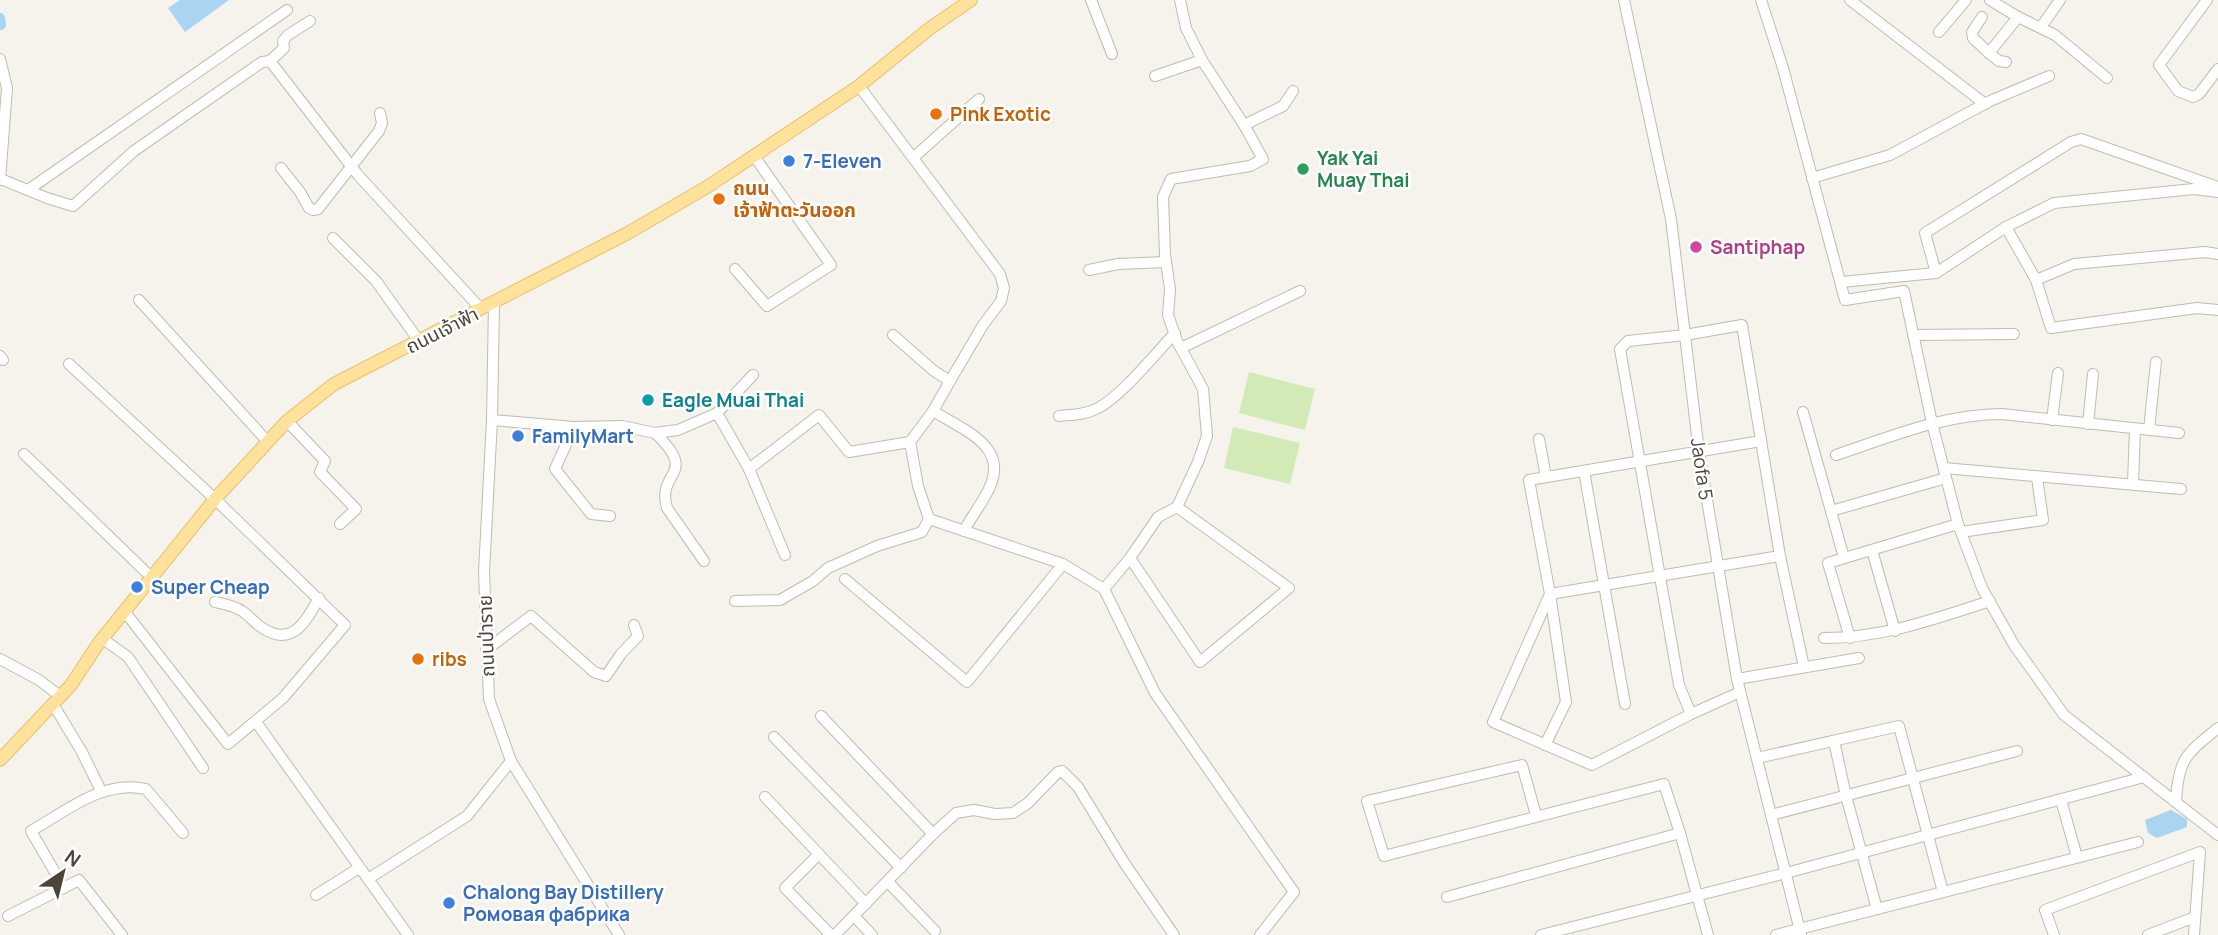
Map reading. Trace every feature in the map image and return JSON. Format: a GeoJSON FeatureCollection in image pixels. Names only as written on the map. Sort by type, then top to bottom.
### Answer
{"type":"FeatureCollection","features":[{"type":"Feature","properties":{"kind":"main road","name":"ถนนเจ้าฟ้า"},"geometry":{"type":"LineString","coordinates":[[0,760],[71,685],[151,577],[215,499],[287,421],[334,384],[628,233],[707,187],[859,86],[929,29],[971,0]]}},
{"type":"Feature","properties":{"kind":"street"},"geometry":{"type":"LineString","coordinates":[[1091,0],[1112,54]]}},
{"type":"Feature","properties":{"kind":"street"},"geometry":{"type":"LineString","coordinates":[[1104,589],[1130,558],[1158,517],[1177,507],[1207,436],[1203,389],[1181,348],[1168,316],[1170,289],[1163,197],[1171,178],[1250,166],[1263,159],[1202,60],[1186,28],[1180,0]]}},
{"type":"Feature","properties":{"kind":"street","name":"Jaofa 5"},"geometry":{"type":"LineString","coordinates":[[1624,0],[1671,219],[1699,452],[1737,680],[1800,932]]}},
{"type":"Feature","properties":{"kind":"street"},"geometry":{"type":"LineString","coordinates":[[1761,0],[1783,68],[1845,300],[1904,291],[1945,473],[1960,528],[1982,588],[2014,645],[2064,715],[2218,835]]}},
{"type":"Feature","properties":{"kind":"street"},"geometry":{"type":"LineString","coordinates":[[1850,0],[1984,104]]}},
{"type":"Feature","properties":{"kind":"street"},"geometry":{"type":"LineString","coordinates":[[1939,32],[1966,0]]}},
{"type":"Feature","properties":{"kind":"street"},"geometry":{"type":"LineString","coordinates":[[1990,0],[2054,34],[2107,78]]}},
{"type":"Feature","properties":{"kind":"street"},"geometry":{"type":"LineString","coordinates":[[2041,27],[2060,0]]}},
{"type":"Feature","properties":{"kind":"street"},"geometry":{"type":"LineString","coordinates":[[2207,0],[2158,65],[2178,91],[2193,97],[2216,76]]}},
{"type":"Feature","properties":{"kind":"street"},"geometry":{"type":"LineString","coordinates":[[28,190],[287,9]]}},
{"type":"Feature","properties":{"kind":"street"},"geometry":{"type":"LineString","coordinates":[[1982,17],[1972,32],[1973,38],[1999,61],[2006,62]]}},
{"type":"Feature","properties":{"kind":"street"},"geometry":{"type":"LineString","coordinates":[[1989,53],[2018,17]]}},
{"type":"Feature","properties":{"kind":"street"},"geometry":{"type":"LineString","coordinates":[[0,59],[7,88],[0,180],[73,206],[134,151],[262,62],[270,61],[284,48],[283,41],[288,35],[310,21]]}},
{"type":"Feature","properties":{"kind":"street"},"geometry":{"type":"LineString","coordinates":[[1155,76],[1202,60]]}},
{"type":"Feature","properties":{"kind":"street"},"geometry":{"type":"LineString","coordinates":[[270,61],[351,167],[481,309]]}},
{"type":"Feature","properties":{"kind":"street"},"geometry":{"type":"LineString","coordinates":[[1812,178],[1890,155],[1984,104],[2049,76]]}},
{"type":"Feature","properties":{"kind":"street"},"geometry":{"type":"LineString","coordinates":[[750,469],[819,415],[849,452],[910,442],[933,411],[1000,301],[1004,288],[1000,274],[859,86]]}},
{"type":"Feature","properties":{"kind":"street"},"geometry":{"type":"LineString","coordinates":[[1244,125],[1283,106],[1293,91]]}},
{"type":"Feature","properties":{"kind":"street"},"geometry":{"type":"LineString","coordinates":[[914,158],[979,99]]}},
{"type":"Feature","properties":{"kind":"street"},"geometry":{"type":"LineString","coordinates":[[281,168],[309,208],[315,210],[379,131],[382,123],[380,113]]}},
{"type":"Feature","properties":{"kind":"street"},"geometry":{"type":"LineString","coordinates":[[1936,273],[1925,233],[2071,142],[2081,139],[2218,190]]}},
{"type":"Feature","properties":{"kind":"street"},"geometry":{"type":"LineString","coordinates":[[735,269],[767,306],[831,265],[754,156]]}},
{"type":"Feature","properties":{"kind":"street"},"geometry":{"type":"LineString","coordinates":[[1841,282],[1936,273],[2006,227],[2054,203],[2194,189],[2218,190]]}},
{"type":"Feature","properties":{"kind":"street"},"geometry":{"type":"LineString","coordinates":[[2006,227],[2036,280],[2050,328],[2197,309],[2218,310]]}},
{"type":"Feature","properties":{"kind":"street"},"geometry":{"type":"LineString","coordinates":[[333,238],[376,281],[419,341]]}},
{"type":"Feature","properties":{"kind":"street"},"geometry":{"type":"LineString","coordinates":[[2036,280],[2074,264],[2204,252],[2218,254]]}},
{"type":"Feature","properties":{"kind":"street"},"geometry":{"type":"LineString","coordinates":[[1089,270],[1118,264],[1166,262]]}},
{"type":"Feature","properties":{"kind":"street"},"geometry":{"type":"LineString","coordinates":[[1181,348],[1300,291]]}},
{"type":"Feature","properties":{"kind":"street"},"geometry":{"type":"LineString","coordinates":[[139,299],[267,441]]}},
{"type":"Feature","properties":{"kind":"street","name":"ถนนป่าราย"},"geometry":{"type":"LineString","coordinates":[[494,303],[492,420],[484,572],[489,699],[511,761],[619,935]]}},
{"type":"Feature","properties":{"kind":"street"},"geometry":{"type":"LineString","coordinates":[[1691,714],[1679,685],[1639,462],[1620,349],[1628,341],[1742,325],[1780,556],[1804,667]]}},
{"type":"Feature","properties":{"kind":"street"},"geometry":{"type":"LineString","coordinates":[[1059,416],[1081,414],[1104,404],[1175,333]]}},
{"type":"Feature","properties":{"kind":"street"},"geometry":{"type":"LineString","coordinates":[[1913,335],[2014,334]]}},
{"type":"Feature","properties":{"kind":"street"},"geometry":{"type":"LineString","coordinates":[[893,335],[934,371],[950,381]]}},
{"type":"Feature","properties":{"kind":"street"},"geometry":{"type":"LineString","coordinates":[[2149,430],[2156,362]]}},
{"type":"Feature","properties":{"kind":"street"},"geometry":{"type":"LineString","coordinates":[[69,365],[215,499],[345,625],[283,698],[228,744],[125,612]]}},
{"type":"Feature","properties":{"kind":"street"},"geometry":{"type":"LineString","coordinates":[[2052,420],[2058,373]]}},
{"type":"Feature","properties":{"kind":"street"},"geometry":{"type":"LineString","coordinates":[[2088,424],[2093,374]]}},
{"type":"Feature","properties":{"kind":"street"},"geometry":{"type":"LineString","coordinates":[[492,420],[574,427],[622,426],[655,433],[678,430],[717,413],[753,375]]}},
{"type":"Feature","properties":{"kind":"street"},"geometry":{"type":"LineString","coordinates":[[933,411],[979,439],[991,452],[996,464],[985,498],[964,531]]}},
{"type":"Feature","properties":{"kind":"street"},"geometry":{"type":"LineString","coordinates":[[1803,412],[1844,558]]}},
{"type":"Feature","properties":{"kind":"street"},"geometry":{"type":"LineString","coordinates":[[717,413],[750,469],[785,555]]}},
{"type":"Feature","properties":{"kind":"street"},"geometry":{"type":"LineString","coordinates":[[1836,455],[1932,423],[1982,414],[2179,433]]}},
{"type":"Feature","properties":{"kind":"street"},"geometry":{"type":"LineString","coordinates":[[287,421],[325,461],[320,472],[356,509],[340,524]]}},
{"type":"Feature","properties":{"kind":"street"},"geometry":{"type":"LineString","coordinates":[[574,427],[555,469],[591,514],[610,516]]}},
{"type":"Feature","properties":{"kind":"street"},"geometry":{"type":"LineString","coordinates":[[2133,483],[2135,429]]}},
{"type":"Feature","properties":{"kind":"street"},"geometry":{"type":"LineString","coordinates":[[655,433],[677,461],[677,468],[664,498],[667,508],[704,561]]}},
{"type":"Feature","properties":{"kind":"street"},"geometry":{"type":"LineString","coordinates":[[1539,439],[1546,477]]}},
{"type":"Feature","properties":{"kind":"street"},"geometry":{"type":"LineString","coordinates":[[1545,745],[1566,702],[1529,480],[1762,441]]}},
{"type":"Feature","properties":{"kind":"street"},"geometry":{"type":"LineString","coordinates":[[735,601],[780,600],[813,581],[828,568],[877,546],[922,532],[929,519],[918,486],[910,442]]}},
{"type":"Feature","properties":{"kind":"street"},"geometry":{"type":"LineString","coordinates":[[24,454],[151,577]]}},
{"type":"Feature","properties":{"kind":"street"},"geometry":{"type":"LineString","coordinates":[[1584,471],[1625,704]]}},
{"type":"Feature","properties":{"kind":"street"},"geometry":{"type":"LineString","coordinates":[[1831,511],[1945,473],[2133,483],[2181,489]]}},
{"type":"Feature","properties":{"kind":"street"},"geometry":{"type":"LineString","coordinates":[[1850,638],[1828,563],[1960,528],[2043,520],[2037,477]]}},
{"type":"Feature","properties":{"kind":"street"},"geometry":{"type":"LineString","coordinates":[[1130,558],[1200,662],[1289,588],[1177,507]]}},
{"type":"Feature","properties":{"kind":"street"},"geometry":{"type":"LineString","coordinates":[[929,519],[1063,564],[1104,589],[1154,693],[1294,892],[1260,935]]}},
{"type":"Feature","properties":{"kind":"street"},"geometry":{"type":"LineString","coordinates":[[1872,550],[1895,631]]}},
{"type":"Feature","properties":{"kind":"street"},"geometry":{"type":"LineString","coordinates":[[1550,594],[1780,556]]}},
{"type":"Feature","properties":{"kind":"street"},"geometry":{"type":"LineString","coordinates":[[845,579],[967,682],[1063,564]]}},
{"type":"Feature","properties":{"kind":"street"},"geometry":{"type":"LineString","coordinates":[[1550,594],[1493,722],[1592,765],[1740,692]]}},
{"type":"Feature","properties":{"kind":"street"},"geometry":{"type":"LineString","coordinates":[[215,601],[240,610],[274,634],[286,634],[302,626],[319,598]]}},
{"type":"Feature","properties":{"kind":"street"},"geometry":{"type":"LineString","coordinates":[[1824,638],[1850,638],[1895,631],[1990,601]]}},
{"type":"Feature","properties":{"kind":"street"},"geometry":{"type":"LineString","coordinates":[[486,650],[531,616],[594,672],[606,676],[638,636],[634,625]]}},
{"type":"Feature","properties":{"kind":"street"},"geometry":{"type":"LineString","coordinates":[[103,639],[128,657],[204,768]]}},
{"type":"Feature","properties":{"kind":"street"},"geometry":{"type":"LineString","coordinates":[[1737,680],[1859,658]]}},
{"type":"Feature","properties":{"kind":"street"},"geometry":{"type":"LineString","coordinates":[[0,659],[39,680],[57,700],[101,791]]}},
{"type":"Feature","properties":{"kind":"street"},"geometry":{"type":"LineString","coordinates":[[821,716],[933,834]]}},
{"type":"Feature","properties":{"kind":"street"},"geometry":{"type":"LineString","coordinates":[[256,722],[408,935]]}},
{"type":"Feature","properties":{"kind":"street"},"geometry":{"type":"LineString","coordinates":[[1756,758],[1899,726],[1943,892]]}},
{"type":"Feature","properties":{"kind":"street"},"geometry":{"type":"LineString","coordinates":[[2176,802],[2177,782],[2188,752],[2218,729]]}},
{"type":"Feature","properties":{"kind":"street"},"geometry":{"type":"LineString","coordinates":[[774,737],[901,868]]}},
{"type":"Feature","properties":{"kind":"street"},"geometry":{"type":"LineString","coordinates":[[1834,741],[1877,909]]}},
{"type":"Feature","properties":{"kind":"street"},"geometry":{"type":"LineString","coordinates":[[1771,815],[2017,751]]}},
{"type":"Feature","properties":{"kind":"street"},"geometry":{"type":"LineString","coordinates":[[368,879],[467,817],[511,761]]}},
{"type":"Feature","properties":{"kind":"street"},"geometry":{"type":"LineString","coordinates":[[1536,815],[1522,765],[1367,801],[1384,856],[1664,784],[1708,935]]}},
{"type":"Feature","properties":{"kind":"street"},"geometry":{"type":"LineString","coordinates":[[819,854],[785,888],[833,935],[956,813],[974,810],[995,814],[1013,813],[1028,803],[1062,771],[1078,787],[1125,864],[1174,935]]}},
{"type":"Feature","properties":{"kind":"street"},"geometry":{"type":"LineString","coordinates":[[1541,935],[2144,778]]}},
{"type":"Feature","properties":{"kind":"street"},"geometry":{"type":"LineString","coordinates":[[65,888],[31,831],[101,791],[130,786],[146,789],[183,833]]}},
{"type":"Feature","properties":{"kind":"street"},"geometry":{"type":"LineString","coordinates":[[765,797],[866,904]]}},
{"type":"Feature","properties":{"kind":"street"},"geometry":{"type":"LineString","coordinates":[[2061,800],[2077,856]]}},
{"type":"Feature","properties":{"kind":"street"},"geometry":{"type":"LineString","coordinates":[[1447,897],[1680,834]]}},
{"type":"Feature","properties":{"kind":"street"},"geometry":{"type":"LineString","coordinates":[[1776,935],[1800,932],[1877,909],[2138,842]]}},
{"type":"Feature","properties":{"kind":"street"},"geometry":{"type":"LineString","coordinates":[[2054,935],[2045,910],[2200,852],[2194,935]]}},
{"type":"Feature","properties":{"kind":"street"},"geometry":{"type":"LineString","coordinates":[[316,895],[359,868]]}},
{"type":"Feature","properties":{"kind":"street"},"geometry":{"type":"LineString","coordinates":[[8,916],[79,880],[122,935]]}},
{"type":"Feature","properties":{"kind":"street"},"geometry":{"type":"LineString","coordinates":[[888,882],[935,930]]}},
{"type":"Feature","properties":{"kind":"street"},"geometry":{"type":"LineString","coordinates":[[854,916],[872,935]]}},
{"type":"Feature","properties":{"kind":"street"},"geometry":{"type":"LineString","coordinates":[[2148,935],[2195,917]]}},
{"type":"Feature","properties":{"kind":"green space"},"geometry":{"type":"Polygon","coordinates":[[[1249,372],[1315,389],[1305,430],[1239,413],[1249,372]]]}},
{"type":"Feature","properties":{"kind":"green space"},"geometry":{"type":"Polygon","coordinates":[[[1233,427],[1300,443],[1290,484],[1224,468],[1233,427]]]}},
{"type":"Feature","properties":{"kind":"water"},"geometry":{"type":"Polygon","coordinates":[[[180,0],[229,0],[185,32],[168,8],[180,0]]]}},
{"type":"Feature","properties":{"kind":"water"},"geometry":{"type":"Polygon","coordinates":[[[2171,810],[2187,819],[2187,827],[2157,838],[2148,833],[2145,820],[2171,810]]]}},
{"type":"Feature","properties":{"kind":"waterway"},"geometry":{"type":"LineString","coordinates":[[0,18],[1,25]]}},
{"type":"Feature","properties":{"kind":"place","name":"Pink Exotic"},"geometry":{"type":"Point","coordinates":[936,114]}},
{"type":"Feature","properties":{"kind":"place","name":"7-Eleven"},"geometry":{"type":"Point","coordinates":[789,161]}},
{"type":"Feature","properties":{"kind":"place","name":"Yak Yai Muay Thai"},"geometry":{"type":"Point","coordinates":[1303,169]}},
{"type":"Feature","properties":{"kind":"place","name":"ถนน เจ้าฟ้าตะวันออก"},"geometry":{"type":"Point","coordinates":[719,199]}},
{"type":"Feature","properties":{"kind":"place","name":"Santiphap"},"geometry":{"type":"Point","coordinates":[1696,247]}},
{"type":"Feature","properties":{"kind":"place","name":"Eagle Muai Thai"},"geometry":{"type":"Point","coordinates":[648,400]}},
{"type":"Feature","properties":{"kind":"place","name":"FamilyMart"},"geometry":{"type":"Point","coordinates":[518,436]}},
{"type":"Feature","properties":{"kind":"place","name":"Super Cheap"},"geometry":{"type":"Point","coordinates":[137,587]}},
{"type":"Feature","properties":{"kind":"place","name":"ribs"},"geometry":{"type":"Point","coordinates":[418,659]}},
{"type":"Feature","properties":{"kind":"place","name":"Chalong Bay Distillery Ромовая фабрика"},"geometry":{"type":"Point","coordinates":[449,903]}}]}
